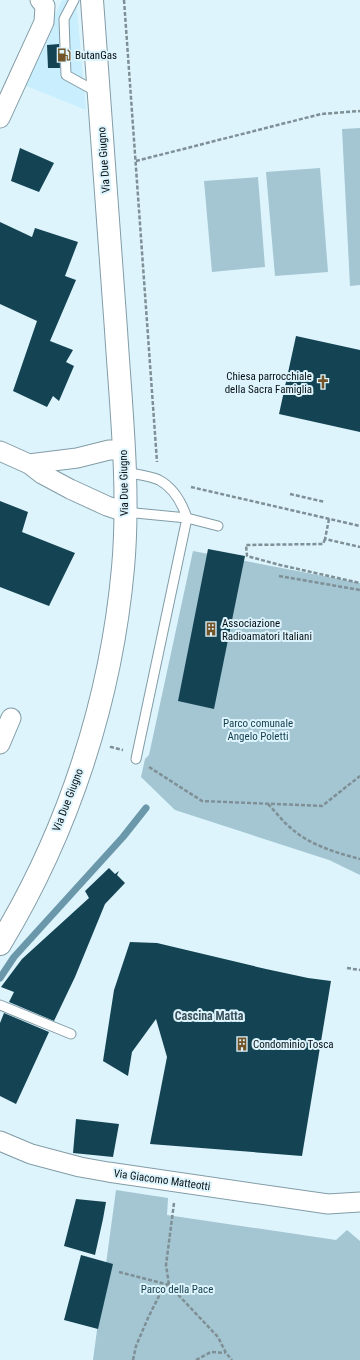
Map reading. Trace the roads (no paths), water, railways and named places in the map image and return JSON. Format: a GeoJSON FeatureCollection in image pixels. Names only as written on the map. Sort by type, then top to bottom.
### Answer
{"type":"FeatureCollection","features":[{"type":"Feature","properties":{"kind":"main road","name":"Via Due Giugno"},"geometry":{"type":"LineString","coordinates":[[0,944],[21,909],[47,856],[76,781],[91,735],[104,686],[115,630],[123,568],[125,512],[124,450],[92,0]]}},
{"type":"Feature","properties":{"kind":"street"},"geometry":{"type":"LineString","coordinates":[[0,118],[44,22],[45,13],[42,3]]}},
{"type":"Feature","properties":{"kind":"street"},"geometry":{"type":"LineString","coordinates":[[29,464],[77,458],[109,450],[124,450]]}},
{"type":"Feature","properties":{"kind":"street"},"geometry":{"type":"LineString","coordinates":[[0,451],[29,464],[42,474],[70,489],[107,506],[125,512]]}},
{"type":"Feature","properties":{"kind":"street"},"geometry":{"type":"LineString","coordinates":[[0,744],[11,718]]}},
{"type":"Feature","properties":{"kind":"street","name":"Via Giacomo Matteotti"},"geometry":{"type":"LineString","coordinates":[[0,1141],[31,1154],[57,1162],[108,1172],[328,1204],[360,1215]]}},
{"type":"Feature","properties":{"kind":"street","name":"Via Giacomo Matteotti"},"geometry":{"type":"LineString","coordinates":[[328,1204],[360,1202]]}},
{"type":"Feature","properties":{"kind":"lane"},"geometry":{"type":"LineString","coordinates":[[74,0],[64,19],[66,75],[99,93]]}},
{"type":"Feature","properties":{"kind":"lane"},"geometry":{"type":"LineString","coordinates":[[125,472],[158,480],[172,490],[184,507],[187,518],[136,758]]}},
{"type":"Feature","properties":{"kind":"lane"},"geometry":{"type":"LineString","coordinates":[[125,512],[187,518],[218,526]]}},
{"type":"Feature","properties":{"kind":"lane"},"geometry":{"type":"LineString","coordinates":[[0,1005],[71,1034]]}},
{"type":"Feature","properties":{"kind":"waterway"},"geometry":{"type":"LineString","coordinates":[[0,978],[14,957],[123,837],[146,808]]}},
{"type":"Feature","properties":{"kind":"place","name":"ButanGas"},"geometry":{"type":"Point","coordinates":[64,55]}},
{"type":"Feature","properties":{"kind":"place","name":"Chiesa parrocchiale della Sacra Famiglia"},"geometry":{"type":"Point","coordinates":[323,382]}},
{"type":"Feature","properties":{"kind":"place","name":"Associazione Radioamatori Italiani"},"geometry":{"type":"Point","coordinates":[211,629]}},
{"type":"Feature","properties":{"kind":"place","name":"Condominio Tosca"},"geometry":{"type":"Point","coordinates":[242,1044]}},
{"type":"Feature","properties":{"kind":"district","name":"Cascina Matta"},"geometry":{"type":"Point","coordinates":[209,1016]}},
{"type":"Feature","properties":{"kind":"park label","name":"Parco comunale Angelo Poletti"},"geometry":{"type":"Point","coordinates":[258,729]}},
{"type":"Feature","properties":{"kind":"park label","name":"Parco della Pace"},"geometry":{"type":"Point","coordinates":[177,1289]}}]}
